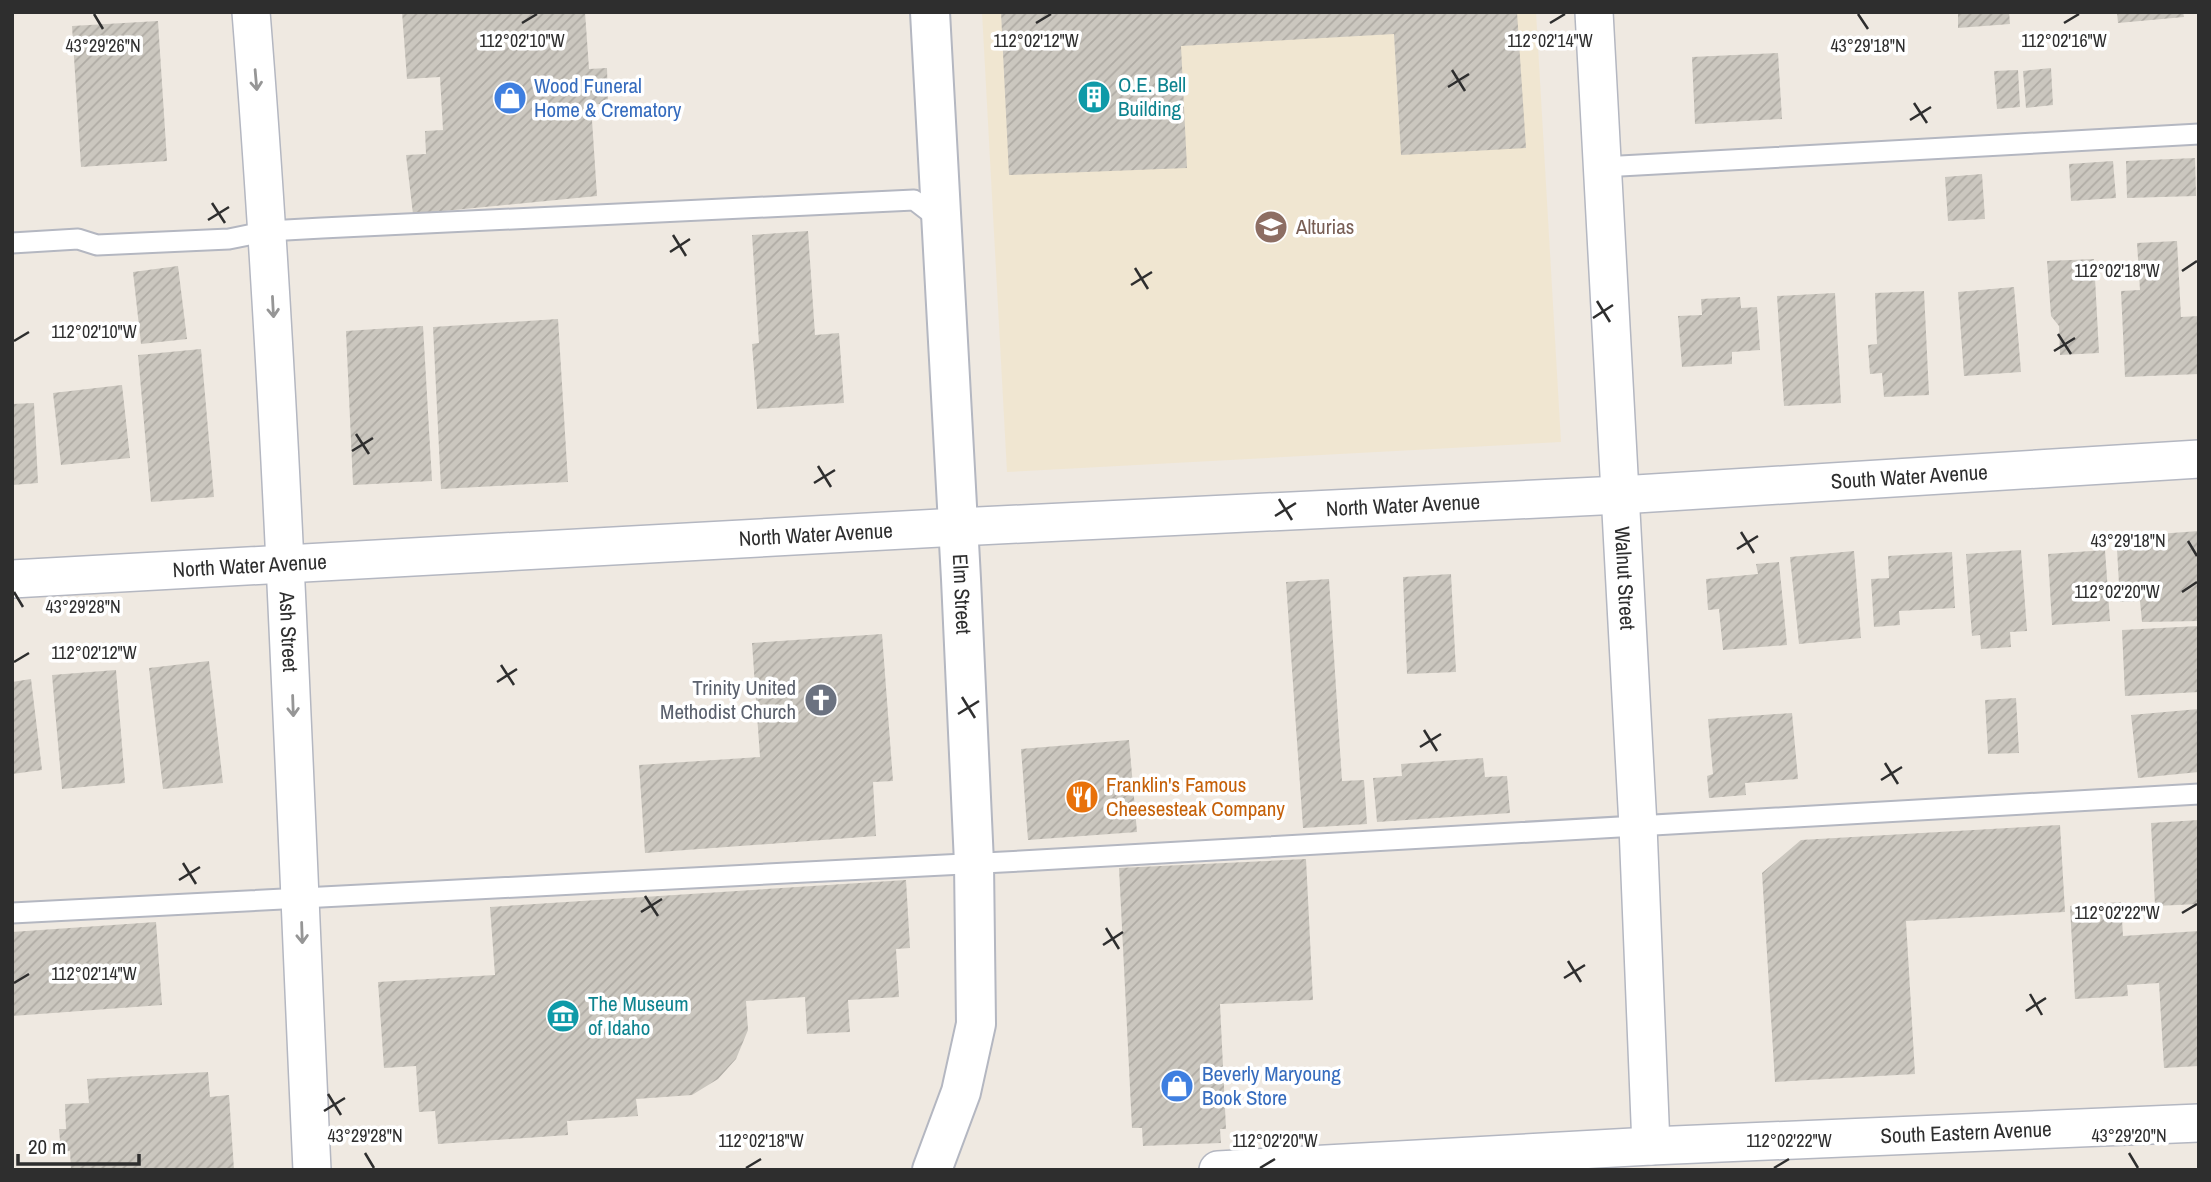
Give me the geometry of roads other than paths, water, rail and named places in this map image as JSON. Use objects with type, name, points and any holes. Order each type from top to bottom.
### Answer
[{"type":"street","name":"Ash Street","points":[[251,12],[268,232],[287,565],[312,1170]]},
{"type":"street","name":"Elm Street","points":[[930,12],[974,863],[976,1024],[961,1091],[932,1170]]},
{"type":"street","name":"Walnut Street","points":[[1594,12],[1638,827],[1651,1146]]},
{"type":"street","name":"South Water Avenue","points":[[1619,495],[2199,459]]},
{"type":"street","name":"North Water Avenue","points":[[12,579],[958,527],[1619,495]]},
{"type":"street","name":"South Eastern Avenue","points":[[1217,1170],[1651,1146],[2199,1123]]},
{"type":"lane","points":[[1602,167],[2199,134]]},
{"type":"lane","points":[[12,243],[78,239],[97,245],[229,239],[268,232],[914,200],[941,220]]},
{"type":"lane","points":[[12,913],[1638,827],[2199,794]]},
{"type":"place","name":"O.E. Bell Building","points":[[1094,97]]},
{"type":"place","name":"Wood Funeral Home & Crematory","points":[[510,98]]},
{"type":"place","name":"Alturias","points":[[1271,227]]},
{"type":"place","name":"Trinity United Methodist Church","points":[[821,700]]},
{"type":"place","name":"Franklin's Famous Cheesesteak Company","points":[[1082,797]]},
{"type":"place","name":"The Museum of Idaho","points":[[563,1016]]},
{"type":"place","name":"Beverly Maryoung Book Store","points":[[1177,1086]]}]
